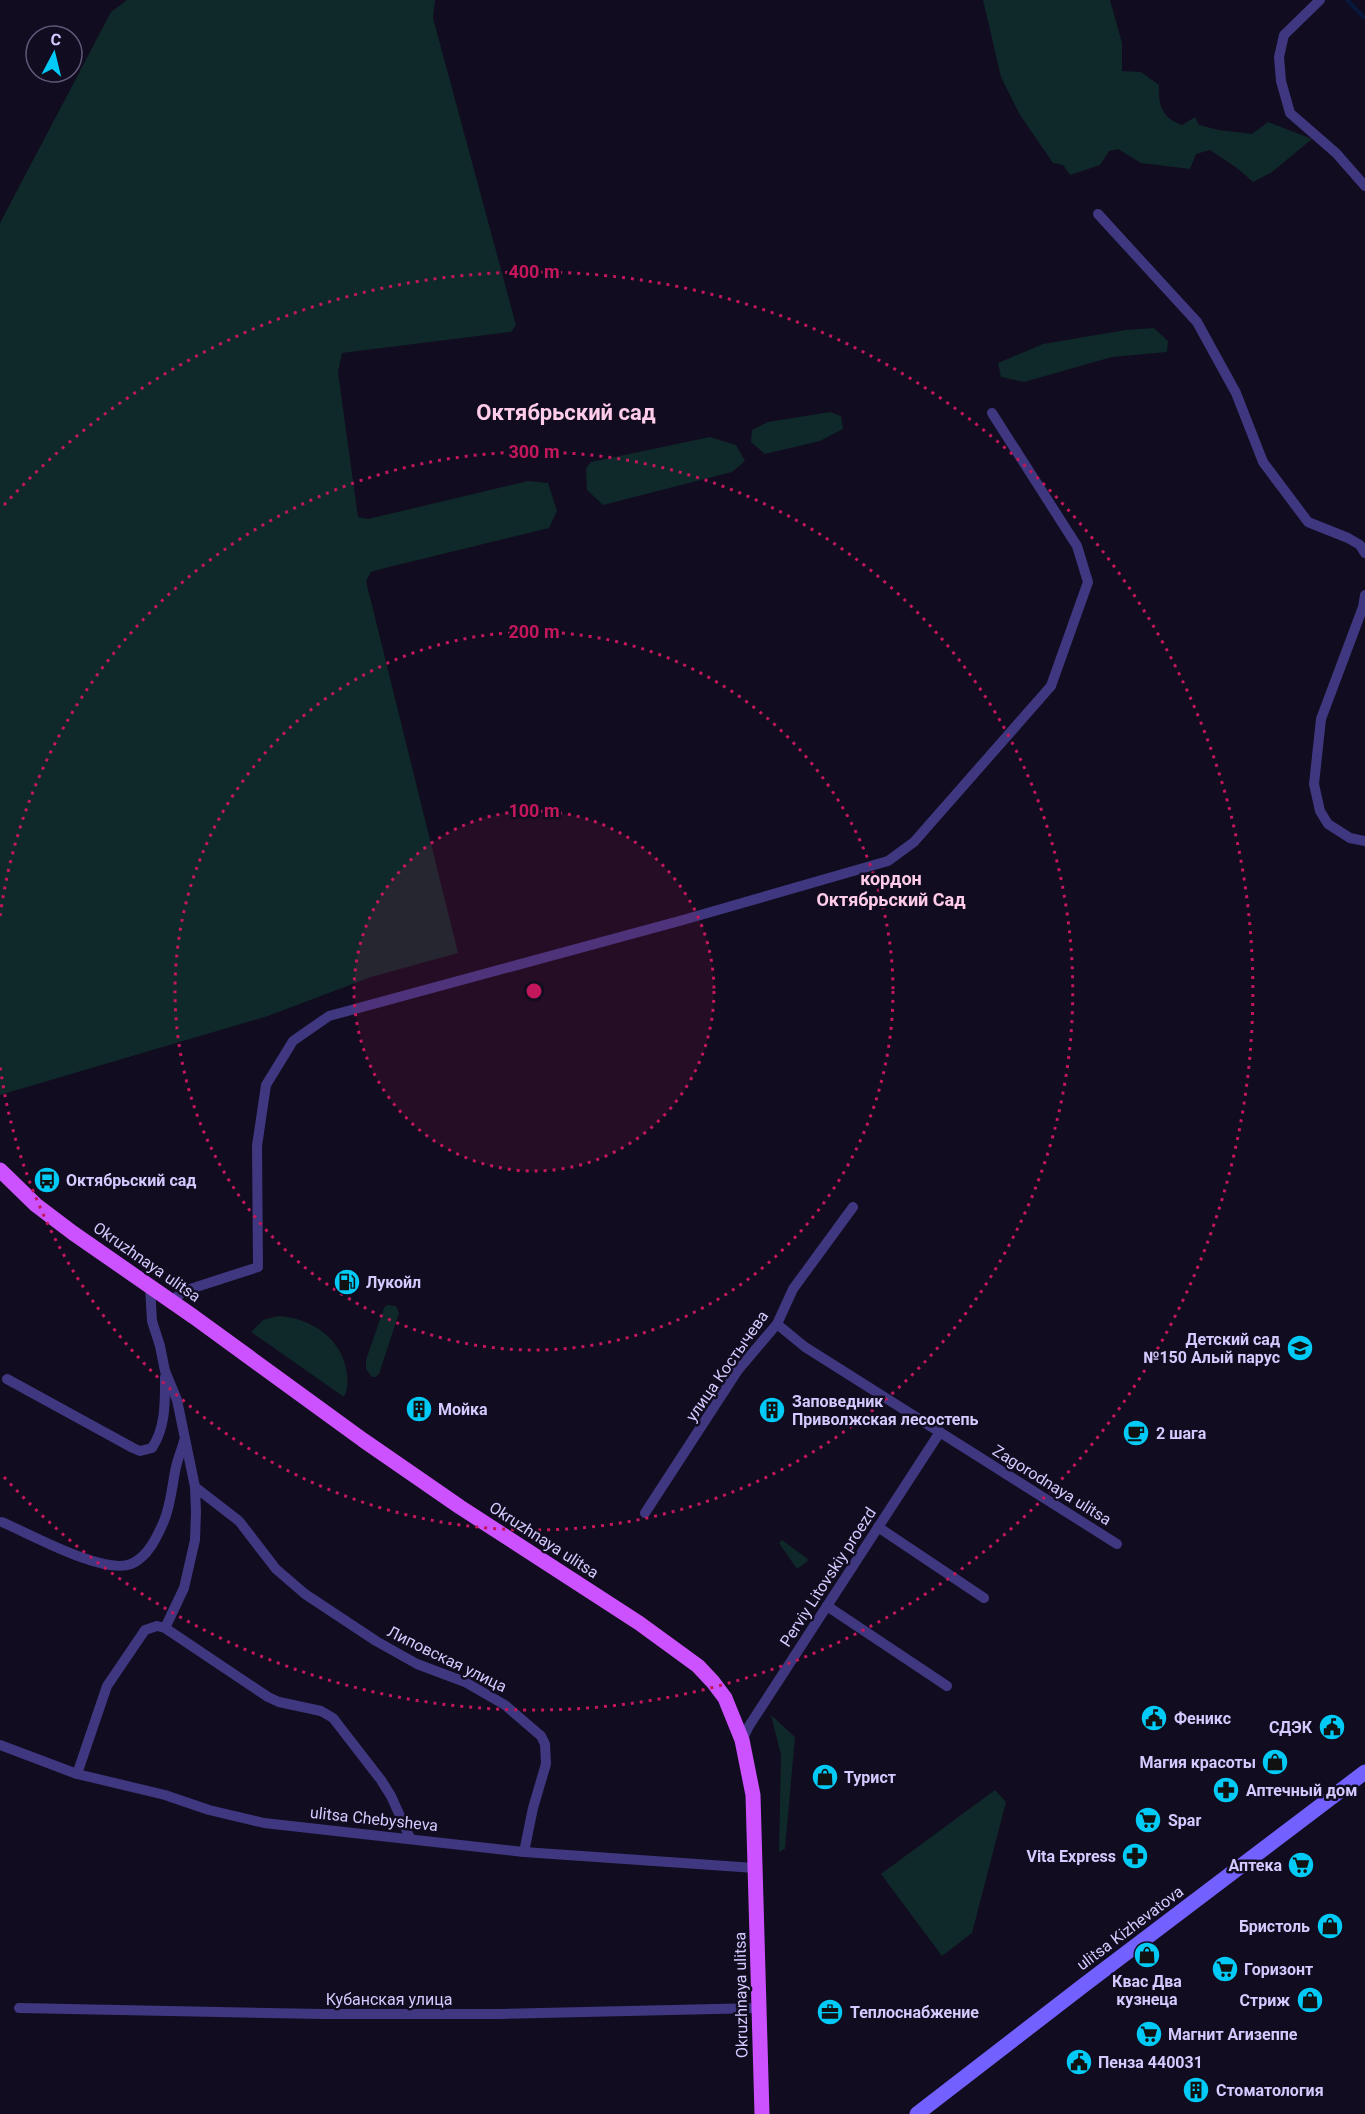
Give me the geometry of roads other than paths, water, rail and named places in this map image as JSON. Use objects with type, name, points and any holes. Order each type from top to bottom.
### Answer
[{"type":"main road","name":"Okruzhnaya ulitsa","points":[[0,1170],[36,1205],[372,1447],[639,1623],[698,1666],[725,1698],[742,1740],[753,1795],[762,2114]]},
{"type":"main road","name":"ulitsa Kizhevatova","points":[[917,2114],[1365,1772]]},
{"type":"street","points":[[1320,0],[1284,36],[1279,57],[1281,81],[1290,113],[1336,153],[1365,186]]},
{"type":"street","points":[[1098,214],[1197,322],[1236,393],[1263,462],[1308,522],[1348,538],[1360,545],[1365,553]]},
{"type":"street","points":[[170,1301],[187,1290],[258,1267],[257,1146],[266,1085],[293,1041],[329,1016],[684,920],[888,861],[915,842],[1052,686],[1088,582],[1077,546],[992,413]]},
{"type":"street","points":[[1365,596],[1363,607],[1321,719],[1314,784],[1320,811],[1328,824],[1350,838],[1365,841]]},
{"type":"street","name":"улица Костычева","points":[[645,1513],[738,1370],[777,1324],[793,1289],[853,1207]]},
{"type":"street","points":[[150,1287],[152,1322],[165,1371],[177,1400],[195,1487],[195,1540],[184,1588],[165,1628]]},
{"type":"street","name":"Zagorodnaya ulitsa","points":[[777,1324],[805,1347],[1117,1544]]},
{"type":"street","points":[[7,1379],[140,1451],[152,1448],[161,1429],[165,1404],[165,1371]]},
{"type":"street","name":"Perviy Litovskiy proezd","points":[[742,1740],[940,1432]]},
{"type":"street","points":[[2,1522],[94,1562],[120,1567],[132,1563],[144,1554],[156,1538],[165,1519],[176,1467],[185,1440]]},
{"type":"street","name":"Липовская улица","points":[[195,1487],[239,1521],[276,1569],[305,1594],[406,1658],[465,1682],[505,1705],[541,1736],[546,1744],[546,1764],[533,1808],[524,1852]]},
{"type":"street","points":[[878,1527],[984,1598]]},
{"type":"street","points":[[827,1606],[947,1686]]},
{"type":"street","points":[[77,1774],[107,1686],[145,1630],[150,1627],[165,1628],[268,1697],[279,1702],[321,1711],[333,1718],[381,1780],[410,1838]]},
{"type":"street","name":"ulitsa Chebysheva","points":[[0,1745],[77,1774],[165,1795],[209,1810],[264,1823],[524,1852],[755,1868]]},
{"type":"street","name":"Кубанская улица","points":[[19,2007],[322,2014],[501,2014],[759,2008]]},
{"type":"waterway","points":[[1347,0],[1365,18]]},
{"type":"place","name":"Октябрьский сад","points":[[47,1180]]},
{"type":"place","name":"Лукойл","points":[[347,1282]]},
{"type":"place","name":"Детский сад №150 Алый парус","points":[[1300,1348]]},
{"type":"place","name":"Мойка","points":[[419,1409]]},
{"type":"place","name":"Заповедник Приволжская лесостепь","points":[[772,1410]]},
{"type":"place","name":"2 шага","points":[[1136,1433]]},
{"type":"place","name":"Феникс","points":[[1154,1718]]},
{"type":"place","name":"СДЭК","points":[[1332,1727]]},
{"type":"place","name":"Магия красоты","points":[[1275,1762]]},
{"type":"place","name":"Турист","points":[[825,1777]]},
{"type":"place","name":"Аптечный дом","points":[[1226,1790]]},
{"type":"place","name":"Spar","points":[[1148,1820]]},
{"type":"place","name":"Vita Express","points":[[1135,1856]]},
{"type":"place","name":"Аптека","points":[[1301,1865]]},
{"type":"place","name":"Бристоль","points":[[1330,1926]]},
{"type":"place","name":"Квас Два кузнеца","points":[[1147,1955]]},
{"type":"place","name":"Горизонт","points":[[1225,1969]]},
{"type":"place","name":"Стриж","points":[[1310,2000]]},
{"type":"place","name":"Теплоснабжение","points":[[830,2012]]},
{"type":"place","name":"Магнит Агизеппе","points":[[1149,2034]]},
{"type":"place","name":"Пенза 440031","points":[[1079,2062]]},
{"type":"place","name":"Стоматология","points":[[1196,2090]]},
{"type":"district","name":"Октябрьский сад","points":[[566,412]]},
{"type":"district","name":"кордон Октябрьский Сад","points":[[891,888]]}]
